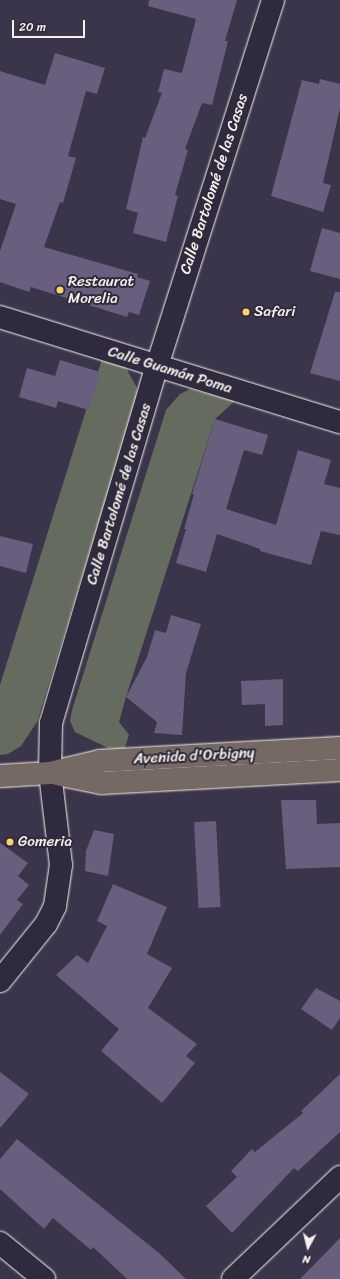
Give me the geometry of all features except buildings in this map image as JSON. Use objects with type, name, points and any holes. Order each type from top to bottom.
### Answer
[{"type":"main road","name":"Avenida d'Orbigny","points":[[0,776],[50,773],[100,761],[340,748]]},
{"type":"main road","name":"Avenida d'Orbigny","points":[[50,773],[101,783],[340,770]]},
{"type":"street","name":"Calle Bartolomé de las Casas","points":[[0,981],[46,924],[55,906],[60,887],[61,865],[50,773],[51,723],[157,366],[272,0]]},
{"type":"street","name":"Calle Guamán Poma","points":[[0,318],[340,422]]},
{"type":"street","points":[[233,1279],[340,1177]]},
{"type":"street","points":[[0,1243],[44,1279]]},
{"type":"green space","points":[[102,359],[125,366],[137,388],[136,402],[37,722],[21,746],[8,754],[0,755],[0,685]]},
{"type":"green space","points":[[190,389],[235,401],[215,419],[126,697],[119,722],[129,735],[124,750],[108,748],[75,732],[70,721],[72,710],[166,410],[180,394]]},
{"type":"place","name":"Restaurat Morelia","points":[[60,290]]},
{"type":"place","name":"Safari","points":[[246,312]]},
{"type":"place","name":"Gomeria","points":[[10,842]]}]
